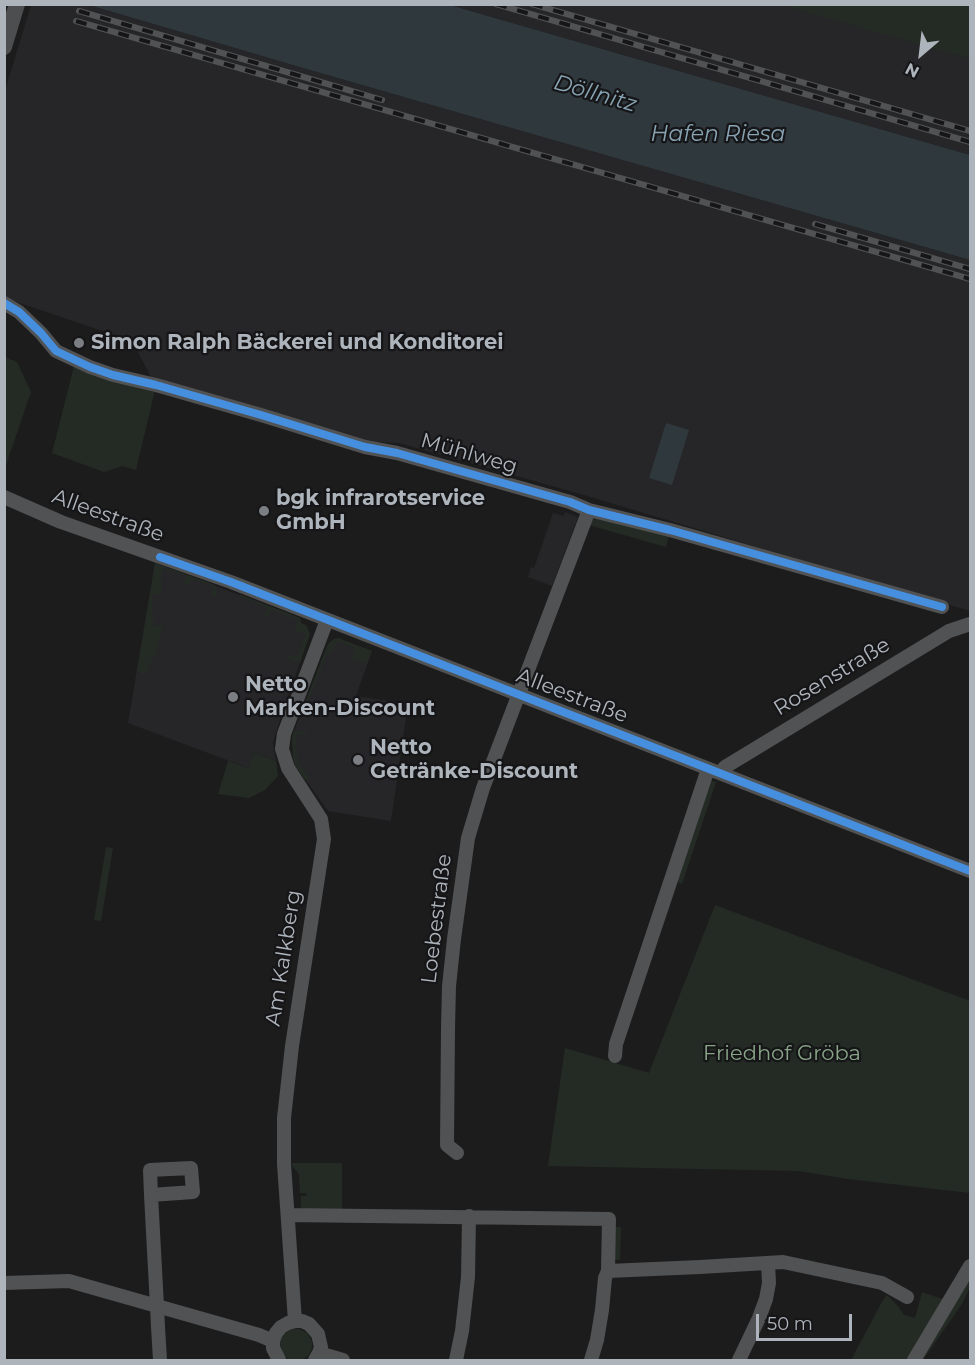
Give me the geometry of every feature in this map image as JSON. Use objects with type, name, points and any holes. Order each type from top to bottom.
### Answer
[{"type":"main road","points":[[4,47],[15,11]]},
{"type":"street","name":"Mühlweg","points":[[4,303],[19,312],[56,351],[113,375],[156,385],[365,447],[397,453],[570,502],[589,510],[670,530],[942,607]]},
{"type":"street","name":"Alleestraße","points":[[4,497],[61,522],[231,582],[970,871]]},
{"type":"street","points":[[518,695],[589,510]]},
{"type":"street","name":"Am Kalkberg","points":[[296,1321],[284,1164],[285,1105],[324,839],[321,819],[288,768],[282,749],[284,734],[327,620]]},
{"type":"street","name":"Rosenstraße","points":[[714,771],[725,767],[949,631],[970,624]]},
{"type":"street","name":"Loebestraße","points":[[457,1152],[447,1145],[449,986],[468,838],[483,788],[518,695]]},
{"type":"street","points":[[615,1056],[616,1044],[714,771]]},
{"type":"street","points":[[151,1195],[160,1360]]},
{"type":"street","points":[[288,1215],[609,1219],[608,1271],[605,1278],[599,1330],[591,1360]]},
{"type":"street","points":[[456,1360],[468,1277],[469,1216]]},
{"type":"street","points":[[608,1271],[783,1262],[882,1283],[907,1297]]},
{"type":"street","points":[[739,1360],[766,1299],[769,1283],[768,1263]]},
{"type":"street","points":[[914,1360],[970,1266]]},
{"type":"street","points":[[4,1283],[69,1281],[259,1335],[273,1341]]},
{"type":"street","points":[[279,1360],[275,1355],[273,1341],[276,1333],[281,1327],[296,1321],[302,1321],[314,1328],[320,1340],[317,1357],[344,1360]]},
{"type":"shaded area","name":"Hafen Riesa","points":[[31,5],[89,5],[970,260],[970,611],[584,495],[399,443],[368,442],[151,377],[132,341],[8,299],[5,296],[4,94]]},
{"type":"shaded area","name":"Hafen Riesa","points":[[450,5],[970,5],[970,155],[610,51]]},
{"type":"shaded area","points":[[565,512],[578,517],[552,586],[528,577],[531,567],[534,568],[553,513],[564,516]]},
{"type":"shaded area","points":[[155,563],[300,618],[301,623],[306,625],[310,634],[273,743],[276,761],[254,752],[248,768],[128,723]]},
{"type":"shaded area","points":[[338,638],[372,651],[356,696],[408,704],[391,821],[328,811],[295,765],[292,737],[294,731],[328,644]]},
{"type":"green space","points":[[782,5],[970,5],[970,59]]},
{"type":"green space","points":[[5,357],[17,362],[31,392],[5,468]]},
{"type":"green space","points":[[74,366],[155,390],[136,470],[122,466],[104,472],[52,453]]},
{"type":"green space","points":[[597,519],[669,535],[666,547],[589,525],[592,520]]},
{"type":"green space","points":[[155,563],[215,585],[217,591],[216,596],[212,596],[214,587],[192,579],[189,586],[184,584],[187,576],[164,568],[161,578],[162,594],[152,594],[153,625],[163,625],[155,658],[153,657],[146,675],[137,671]]},
{"type":"green space","points":[[239,596],[300,618],[301,623],[306,625],[310,634],[300,663],[287,658],[288,654],[297,657],[306,635],[294,630],[298,620],[271,609],[268,616],[264,615],[267,608]]},
{"type":"green space","points":[[338,638],[372,651],[367,664],[351,658],[355,648],[337,641],[334,650],[327,654],[306,707],[313,710],[309,714],[302,710],[328,644]]},
{"type":"green space","points":[[294,731],[306,731],[306,734],[296,735],[299,764],[309,778],[305,780],[295,765],[293,757]]},
{"type":"green space","points":[[254,752],[276,761],[278,776],[265,790],[249,798],[218,794],[228,761],[248,768]]},
{"type":"green space","points":[[712,781],[716,782],[682,884],[675,881],[707,784]]},
{"type":"green space","points":[[106,847],[113,848],[101,921],[94,920]]},
{"type":"green space","name":"Friedhof Gröba","points":[[715,905],[970,1001],[970,1193],[799,1171],[548,1166],[565,1048],[649,1073]]},
{"type":"green space","points":[[292,1163],[342,1163],[342,1211],[301,1209],[301,1196],[307,1196],[306,1193],[300,1193],[299,1174]]},
{"type":"green space","points":[[615,1227],[621,1227],[620,1260],[615,1260]]},
{"type":"green space","points":[[970,1276],[970,1287],[962,1304],[923,1360],[919,1360]]},
{"type":"green space","points":[[922,1292],[945,1300],[908,1360],[851,1360],[887,1295],[904,1315],[915,1318]]},
{"type":"green space","points":[[296,1329],[307,1334],[312,1345],[307,1356],[296,1361],[285,1356],[280,1345],[285,1334]]},
{"type":"water","name":"Hafen Riesa","points":[[89,5],[450,5],[970,155],[970,260],[303,68]]},
{"type":"water","points":[[666,423],[689,430],[672,485],[649,478]]},
{"type":"railway","points":[[496,4],[970,142]]},
{"type":"railway","points":[[532,4],[970,131]]},
{"type":"railway","points":[[79,11],[382,100]]},
{"type":"railway","points":[[76,21],[970,279]]},
{"type":"railway","points":[[815,224],[970,269]]},
{"type":"cycle path","points":[[4,303],[19,312],[56,351],[113,375],[156,385],[365,447],[397,453],[570,502],[589,510],[670,530],[942,607]]},
{"type":"cycle path","points":[[160,557],[231,582],[970,871]]},
{"type":"place","name":"Simon Ralph Bäckerei und Konditorei","points":[[79,343]]},
{"type":"place","name":"bgk infrarotservice GmbH","points":[[264,511]]},
{"type":"place","name":"Netto Marken-Discount","points":[[233,697]]},
{"type":"place","name":"Netto Getränke-Discount","points":[[358,760]]},
{"type":"water label","name":"Döllnitz","points":[[595,94]]}]
